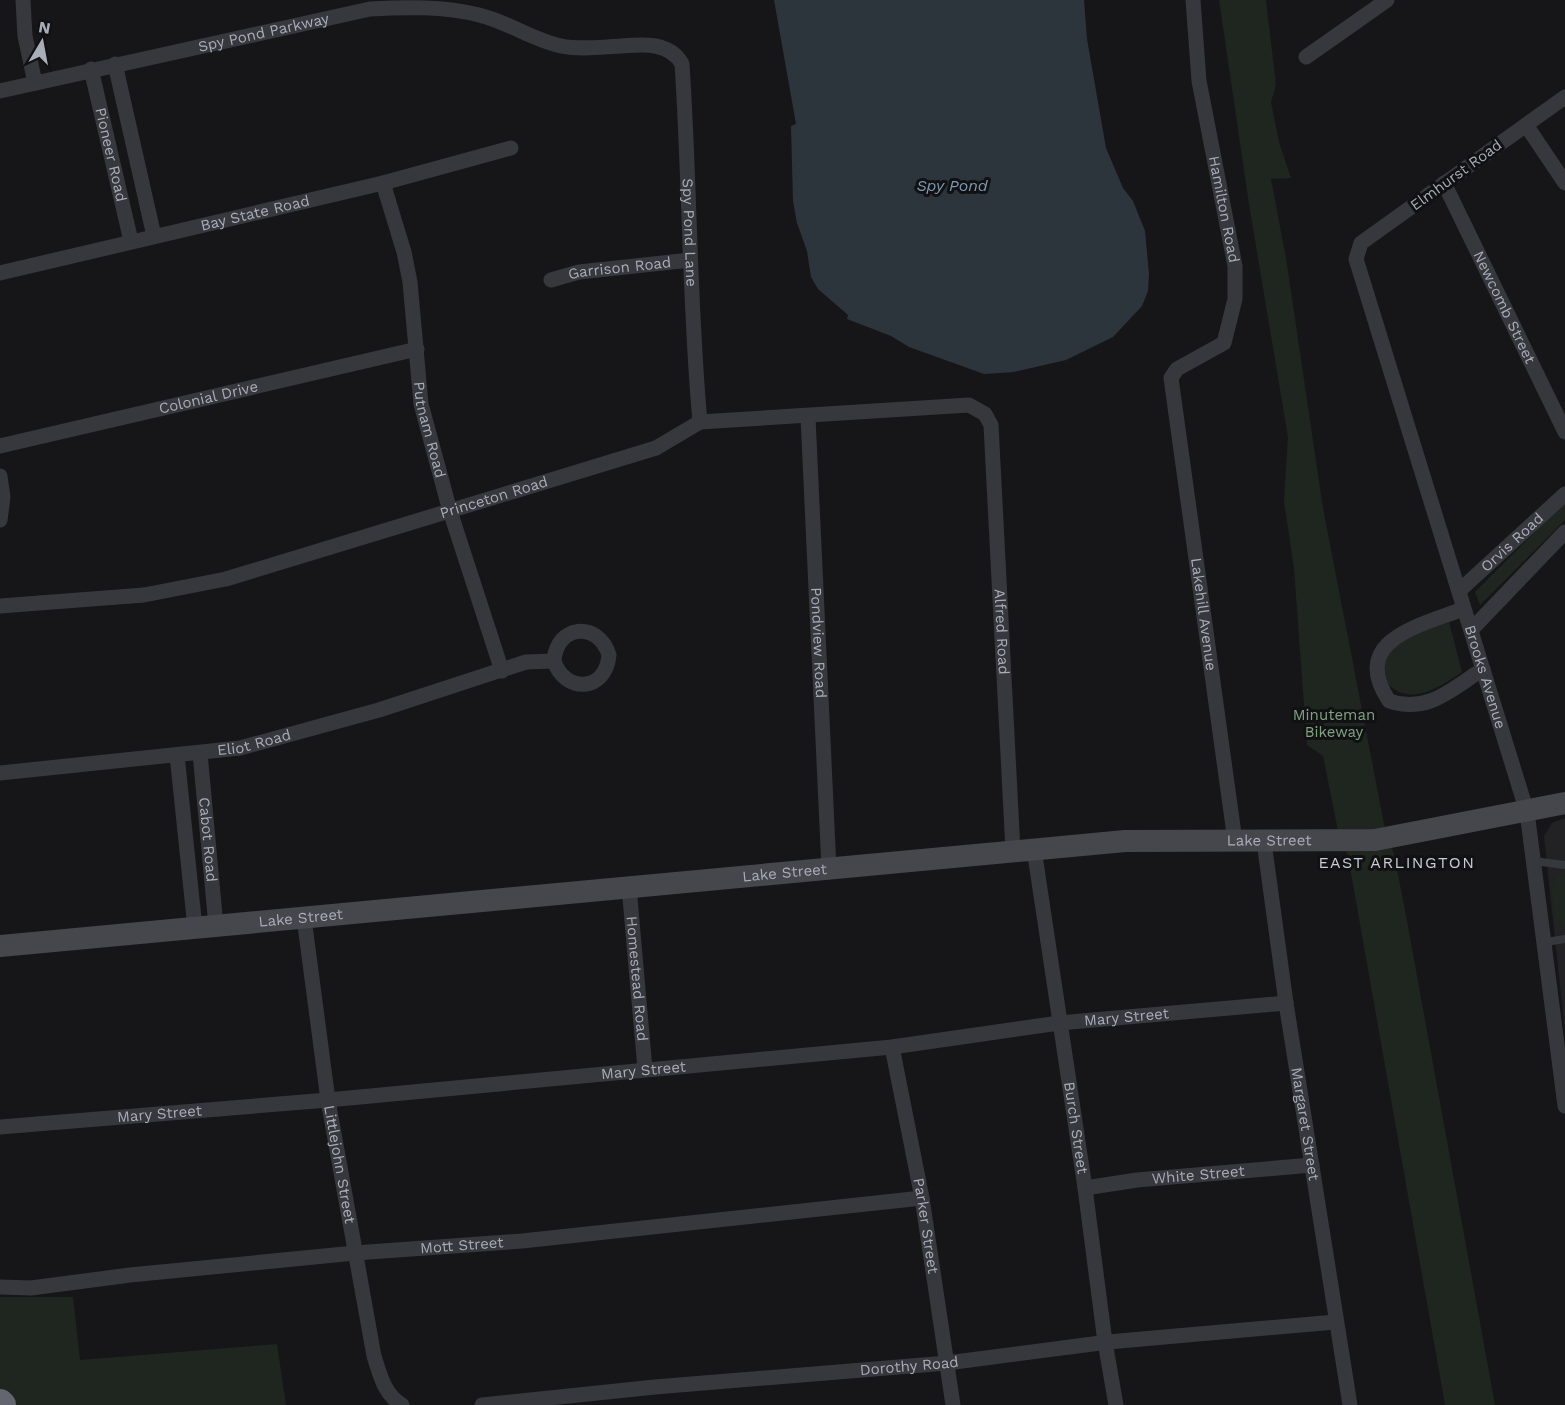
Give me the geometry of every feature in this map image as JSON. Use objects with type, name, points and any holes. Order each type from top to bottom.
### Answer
[{"type":"main road","name":"Lake Street","points":[[0,946],[1125,841],[1264,842],[1392,839],[1565,803]]},
{"type":"street","points":[[23,0],[25,36],[35,83]]},
{"type":"street","name":"Hamilton Road","points":[[1171,388],[1173,373],[1224,343],[1235,299],[1235,266],[1199,81],[1193,0]]},
{"type":"street","points":[[1306,57],[1379,2]]},
{"type":"street","name":"Spy Pond Parkway","points":[[0,91],[340,14],[417,6],[479,14],[560,46],[590,48],[654,45],[669,50]]},
{"type":"street","name":"Spy Pond Lane","points":[[669,50],[678,56],[682,64],[690,185],[690,260],[700,422]]},
{"type":"street","name":"Pioneer Road","points":[[115,64],[154,236]]},
{"type":"street","name":"Pioneer Road","points":[[91,69],[131,241]]},
{"type":"street","name":"Elmhurst Road","points":[[1356,259],[1361,243],[1565,97]]},
{"type":"street","points":[[1526,125],[1565,183]]},
{"type":"street","name":"Bay State Road","points":[[0,273],[383,183],[511,148]]},
{"type":"street","name":"Putnam Road","points":[[383,183],[404,252],[415,314],[421,404],[450,511],[502,671]]},
{"type":"street","name":"Newcomb Street","points":[[1444,183],[1565,432]]},
{"type":"street","name":"Brooks Avenue","points":[[1356,259],[1527,812],[1564,1079],[1565,1106]]},
{"type":"street","name":"Garrison Road","points":[[551,280],[579,272],[690,260]]},
{"type":"street","name":"Colonial Drive","points":[[0,446],[417,349]]},
{"type":"street","name":"Lakehill Avenue","points":[[1171,388],[1234,841]]},
{"type":"street","name":"Princeton Road","points":[[0,606],[133,596],[184,589],[303,557],[656,448],[700,422],[808,417],[955,404],[969,405],[985,414]]},
{"type":"street","name":"Alfred Road","points":[[985,414],[991,425],[995,466],[1024,850]]},
{"type":"street","name":"Pondview Road","points":[[808,417],[829,869]]},
{"type":"street","points":[[0,476],[3,496],[0,520]]},
{"type":"street","name":"Orvis Road","points":[[1459,591],[1565,494]]},
{"type":"street","name":"Orvis Road","points":[[1472,629],[1565,532]]},
{"type":"street","points":[[1463,609],[1388,641],[1379,655],[1376,672],[1389,700],[1410,706],[1441,697],[1483,669]]},
{"type":"street","name":"Eliot Road","points":[[0,773],[200,753],[279,738],[526,662],[554,661]]},
{"type":"street","name":"Cabot Road","points":[[200,753],[206,927]]},
{"type":"street","name":"Cabot Road","points":[[177,755],[206,927]]},
{"type":"street","name":"Margaret Street","points":[[1264,842],[1286,1003],[1350,1405]]},
{"type":"street","name":"Burch Street","points":[[1024,850],[1059,1023],[1116,1405]]},
{"type":"street","name":"Homestead Road","points":[[629,887],[645,1069]]},
{"type":"street","name":"Littlejohn Street","points":[[304,918],[328,1100],[355,1253],[382,1381],[401,1405]]},
{"type":"street","name":"Mary Street","points":[[0,1127],[328,1100],[892,1047],[1059,1023],[1286,1003]]},
{"type":"street","name":"Parker Street","points":[[892,1047],[922,1198],[953,1405]]},
{"type":"street","name":"White Street","points":[[1085,1188],[1137,1180],[1312,1166]]},
{"type":"street","name":"Mott Street","points":[[0,1287],[31,1288],[130,1275],[355,1253],[522,1241],[922,1198]]},
{"type":"street","name":"Dorothy Road","points":[[482,1405],[655,1387],[947,1363],[1105,1342],[1335,1322]]},
{"type":"lane","points":[[1533,861],[1565,865]]},
{"type":"lane","points":[[1545,942],[1565,939]]},
{"type":"shaded area","points":[[1565,818],[1565,1032],[1544,836],[1552,823]]},
{"type":"green space","name":"Minuteman Bikeway","points":[[1219,0],[1266,0],[1276,85],[1271,102],[1279,142],[1291,178],[1271,179],[1286,258],[1323,508],[1385,829],[1394,854],[1407,921],[1495,1405],[1445,1405],[1348,856],[1338,831],[1323,756],[1307,745],[1294,569],[1284,501],[1288,437],[1249,204]]},
{"type":"green space","points":[[1565,502],[1565,520],[1480,605],[1475,592]]},
{"type":"green space","points":[[1448,618],[1462,672],[1436,688],[1422,693],[1407,694],[1391,687],[1386,681],[1383,666],[1393,645],[1411,634]]},
{"type":"green space","points":[[1558,873],[1565,875],[1565,928],[1555,917],[1551,888]]},
{"type":"green space","points":[[0,1297],[73,1297],[80,1360],[277,1344],[286,1405],[15,1405],[0,1389]]},
{"type":"water","name":"Spy Pond","points":[[774,0],[1084,0],[1087,39],[1106,148],[1123,188],[1133,201],[1145,231],[1149,274],[1148,291],[1142,306],[1113,337],[1066,360],[1014,372],[984,374],[909,347],[891,336],[847,319],[848,315],[818,289],[811,277],[807,251],[797,223],[793,201],[791,126],[796,124]]},
{"type":"district","name":"EAST ARLINGTON","points":[[1397,862]]}]
